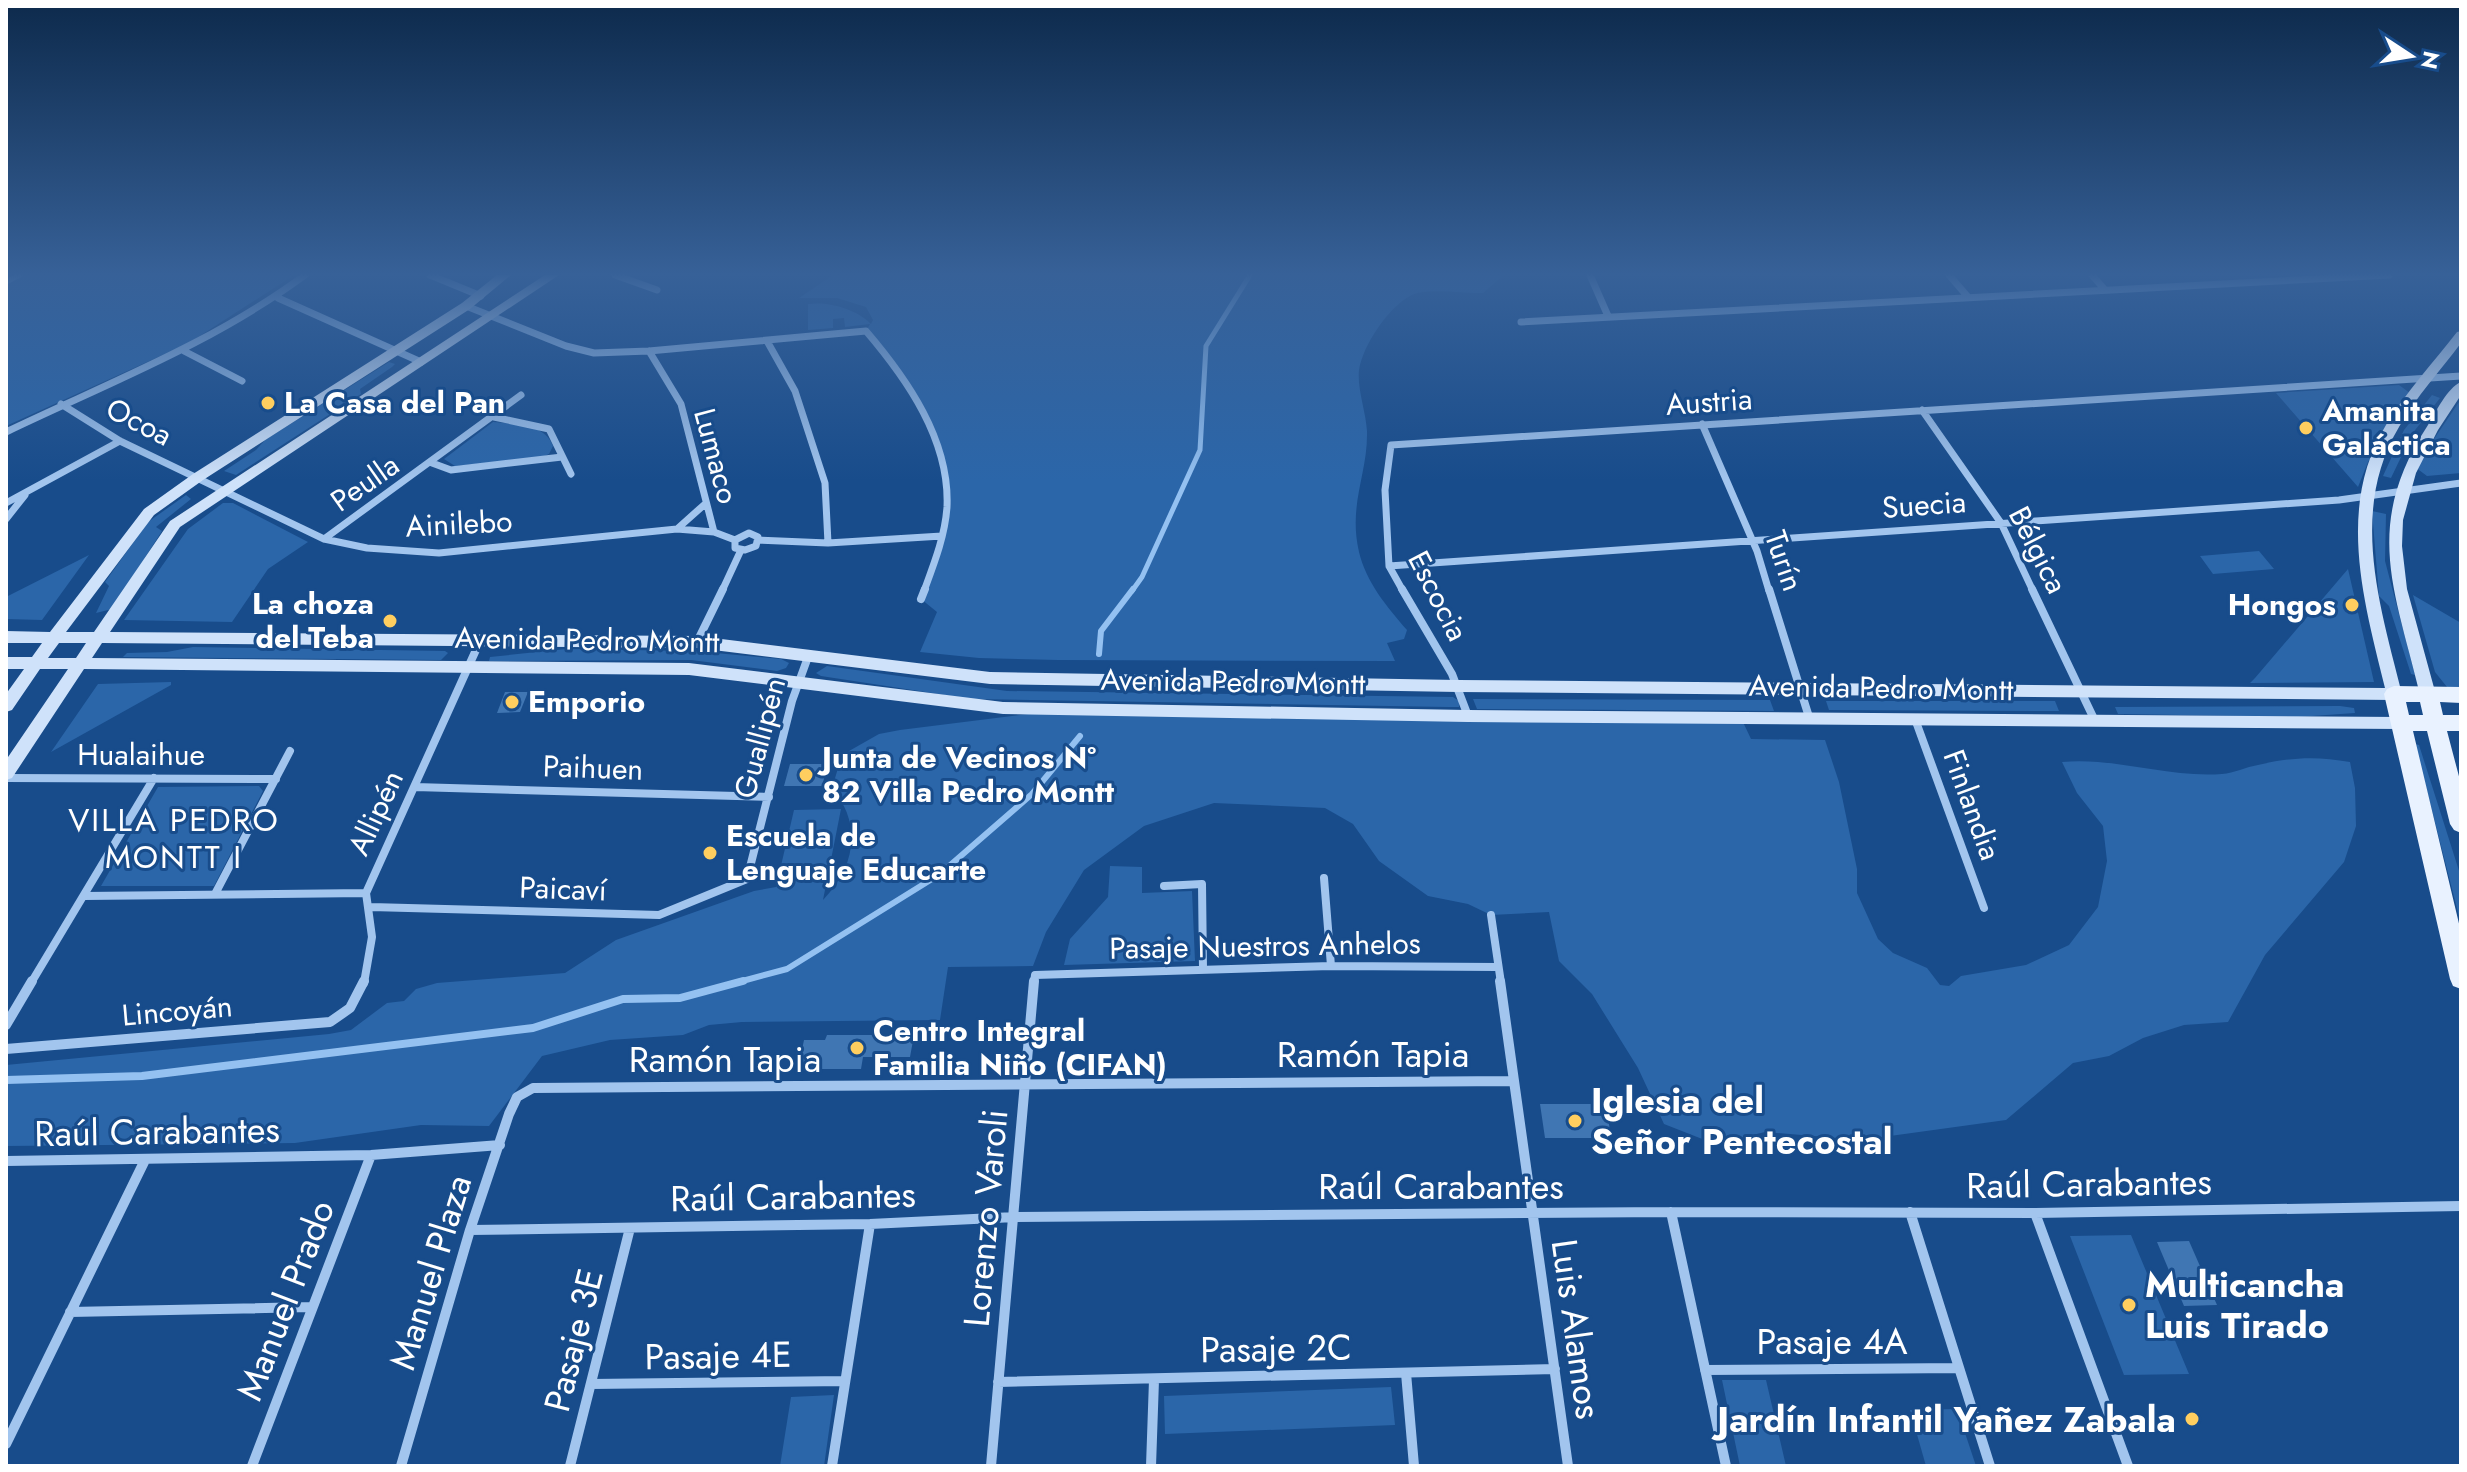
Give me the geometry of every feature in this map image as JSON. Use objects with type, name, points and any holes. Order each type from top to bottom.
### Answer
[{"type":"main road","points":[[6,706],[149,512],[198,477],[407,344]]},
{"type":"main road","points":[[6,776],[175,524],[449,344]]},
{"type":"main road","points":[[2455,344],[2387,436],[2372,469],[2363,516],[2364,564],[2460,967]]},
{"type":"main road","points":[[2461,386],[2424,438],[2403,489],[2397,530],[2397,575],[2461,824]]},
{"type":"main road","name":"Avenida Pedro Montt","points":[[6,637],[697,642],[990,678],[1800,690],[2461,695]]},
{"type":"main road","name":"Avenida Pedro Montt","points":[[6,663],[689,669],[1003,708],[1468,716],[2461,723]]},
{"type":"street","points":[[6,432],[197,344]]},
{"type":"street","points":[[379,344],[421,362]]},
{"type":"street","points":[[560,344],[594,353],[735,344]]},
{"type":"street","points":[[769,344],[795,391],[825,483],[828,543]]},
{"type":"street","points":[[876,344],[904,378],[936,446],[947,496],[942,536],[921,599]]},
{"type":"street","points":[[184,351],[242,381]]},
{"type":"street","name":"Lumaco","points":[[649,351],[681,404],[714,532]]},
{"type":"street","name":"Austria","points":[[1391,445],[2461,376]]},
{"type":"street","name":"Peulla","points":[[324,539],[521,395]]},
{"type":"street","name":"Ocoa","points":[[61,404],[120,441],[198,477]]},
{"type":"street","name":"Bélgica","points":[[1922,410],[2001,523],[2095,721]]},
{"type":"street","points":[[493,417],[549,429],[560,445],[571,474]]},
{"type":"street","name":"Turín","points":[[1702,424],[1753,541],[1809,717]]},
{"type":"street","points":[[6,503],[120,441]]},
{"type":"street","name":"Escocia","points":[[1391,445],[1385,490],[1389,566],[1458,686],[1468,716]]},
{"type":"street","name":"Peulla","points":[[432,463],[451,470],[562,457]]},
{"type":"street","name":"Ainilebo","points":[[198,477],[324,539],[389,551],[439,553],[677,529],[714,532],[735,540]]},
{"type":"street","name":"Suecia","points":[[1389,566],[2339,500],[2461,483]]},
{"type":"street","points":[[6,519],[28,491]]},
{"type":"street","points":[[677,529],[705,504]]},
{"type":"street","points":[[749,533],[759,540],[753,548],[741,550],[734,546],[735,540],[749,533]]},
{"type":"street","points":[[759,540],[828,543],[942,536]]},
{"type":"street","points":[[697,642],[741,550]]},
{"type":"street","name":"Allipén","points":[[349,1011],[365,983],[371,946],[371,907],[366,893],[480,641]]},
{"type":"street","name":"Guallipén","points":[[747,879],[808,657]]},
{"type":"street","name":"Finlandia","points":[[1915,719],[1984,908]]},
{"type":"street","points":[[215,894],[290,751]]},
{"type":"street","name":"Hualaihue","points":[[6,776],[276,779]]},
{"type":"street","points":[[6,1025],[154,778]]},
{"type":"street","name":"Paihuen","points":[[415,787],[769,797]]},
{"type":"street","points":[[1324,878],[1331,966]]},
{"type":"street","name":"Paicaví","points":[[371,907],[659,915],[747,879]]},
{"type":"street","points":[[1164,886],[1202,884],[1203,969]]},
{"type":"street","points":[[84,896],[366,893]]},
{"type":"street","name":"Luis Alamos","points":[[1491,915],[1568,1466]]},
{"type":"street","name":"Pasaje Nuestros Anhelos","points":[[1035,975],[1331,966],[1497,967]]},
{"type":"street","name":"Lorenzo Varoli","points":[[991,1466],[1035,975]]},
{"type":"street","name":"Lincoyán","points":[[6,1049],[330,1022],[349,1011]]},
{"type":"street","name":"Ramón Tapia","points":[[517,1097],[533,1088],[1512,1081]]},
{"type":"street","name":"Manuel Plaza","points":[[401,1466],[470,1230],[517,1097]]},
{"type":"street","name":"Raúl Carabantes","points":[[6,1161],[371,1155],[500,1145]]},
{"type":"street","name":"Manuel Prado","points":[[252,1466],[371,1155]]},
{"type":"street","points":[[6,1444],[145,1160]]},
{"type":"street","name":"Raúl Carabantes","points":[[470,1230],[870,1224],[1015,1217],[1671,1212],[2035,1213],[2461,1206]]},
{"type":"street","points":[[1671,1212],[1726,1466]]},
{"type":"street","points":[[1910,1212],[1990,1466]]},
{"type":"street","points":[[2035,1213],[2128,1466]]},
{"type":"street","points":[[832,1466],[870,1224]]},
{"type":"street","name":"Pasaje 3E","points":[[570,1466],[630,1228]]},
{"type":"street","points":[[70,1312],[311,1307]]},
{"type":"street","name":"Pasaje 4A","points":[[1705,1370],[1959,1368]]},
{"type":"street","name":"Pasaje 2C","points":[[998,1382],[1555,1369]]},
{"type":"street","points":[[1406,1373],[1414,1466]]},
{"type":"street","points":[[1151,1466],[1154,1380]]},
{"type":"street","name":"Pasaje 4E","points":[[591,1384],[845,1381]]},
{"type":"shaded area","points":[[6,344],[187,344],[6,426]]},
{"type":"shaded area","points":[[875,344],[1369,344],[1359,370],[1367,431],[1356,535],[1362,563],[1372,584],[1407,630],[1404,639],[1387,643],[1395,661],[1058,660],[979,658],[920,652],[937,612],[921,599],[936,558],[947,496],[936,446],[914,398]]},
{"type":"shaded area","points":[[389,362],[395,364],[360,389],[361,394],[236,475],[224,471],[256,450],[265,440]]},
{"type":"shaded area","points":[[2399,385],[2410,393],[2368,462],[2358,487],[2276,393]]},
{"type":"shaded area","points":[[2432,395],[2440,398],[2412,434],[2391,478],[2383,476],[2404,430]]},
{"type":"shaded area","points":[[2461,399],[2461,473],[2427,476],[2415,467]]},
{"type":"shaded area","points":[[493,422],[536,429],[549,438],[553,446],[549,454],[540,458],[455,466],[444,459]]},
{"type":"shaded area","points":[[186,495],[191,499],[156,527],[162,531],[112,609],[96,613],[109,586],[105,582],[148,522]]},
{"type":"shaded area","points":[[223,503],[233,503],[308,542],[268,569],[232,622],[124,620],[188,529]]},
{"type":"shaded area","points":[[2372,511],[2386,514],[2385,561],[2415,675],[2411,674],[2389,606],[2379,596]]},
{"type":"shaded area","points":[[2259,551],[2274,569],[2213,574],[2200,556]]},
{"type":"shaded area","points":[[89,555],[42,620],[6,619],[6,597]]},
{"type":"shaded area","points":[[2348,569],[2374,682],[2250,683],[2255,678]]},
{"type":"shaded area","points":[[2413,595],[2461,623],[2461,688],[2447,687],[2435,672]]},
{"type":"shaded area","points":[[193,647],[448,653],[441,660],[123,657],[127,653],[167,652]]},
{"type":"shaded area","points":[[566,649],[694,651],[781,659],[789,663],[786,668],[777,671],[691,660],[489,661],[490,657]]},
{"type":"shaded area","points":[[827,666],[1007,691],[1453,697],[1459,701],[1459,707],[971,699],[816,673]]},
{"type":"shaded area","points":[[171,682],[171,685],[51,752],[98,684]]},
{"type":"shaded area","points":[[1473,699],[1770,700],[1774,711],[1477,709]]},
{"type":"shaded area","points":[[1826,701],[2055,701],[2059,711],[1829,710]]},
{"type":"shaded area","points":[[2115,707],[2354,708],[2355,713],[2298,717],[2118,714]]},
{"type":"shaded area","points":[[1044,712],[1742,720],[1751,739],[1825,740],[1839,782],[1857,869],[1857,893],[1878,939],[1893,953],[1927,968],[1940,985],[1949,986],[1961,976],[2026,965],[2069,945],[2098,907],[2107,861],[2103,826],[2077,793],[2062,762],[2102,762],[2202,774],[2226,773],[2293,759],[2350,762],[2355,788],[2356,826],[2344,862],[2265,955],[2228,1022],[2184,1025],[2143,1038],[2109,1056],[2073,1063],[2006,1120],[1861,1140],[1765,1132],[1715,1144],[1664,1124],[1638,1068],[1592,994],[1559,961],[1549,912],[1491,915],[1468,904],[1428,896],[1379,861],[1353,824],[1325,808],[1214,803],[1144,826],[1084,870],[1046,932],[1033,966],[948,967],[940,1020],[742,1022],[709,1025],[683,1035],[610,1040],[542,1056],[489,1126],[421,1125],[295,1143],[6,1146],[6,1065],[329,1034],[351,1030],[387,1003],[404,1001],[416,989],[437,983],[565,973],[616,940],[754,891],[776,887],[794,810],[841,809],[823,900],[842,874],[851,846],[848,816],[832,788],[842,755],[879,734]]},
{"type":"shaded area","points":[[2415,744],[2419,745],[2461,877],[2461,924]]},
{"type":"shaded area","points":[[259,786],[263,791],[214,886],[101,886],[158,787]]},
{"type":"shaded area","points":[[1110,866],[1142,867],[1142,893],[1192,891],[1195,961],[1064,965],[1070,939],[1108,897]]},
{"type":"shaded area","name":"Multicancha Luis Tirado","points":[[2131,1235],[2189,1374],[2124,1375],[2070,1236]]},
{"type":"shaded area","points":[[1722,1380],[1766,1380],[1786,1466],[1740,1466]]},
{"type":"shaded area","points":[[1391,1387],[1395,1425],[1165,1434],[1164,1396]]},
{"type":"shaded area","points":[[834,1395],[824,1466],[780,1466],[791,1397]]},
{"type":"shaded area","points":[[1957,1409],[1976,1466],[1926,1466],[1910,1410]]},
{"type":"building","name":"Emporio","points":[[505,692],[528,692],[520,712],[497,713]]},
{"type":"building","name":"Junta de Vecinos Nº 82 Villa Pedro Montt","points":[[790,764],[828,764],[822,786],[784,786]]},
{"type":"building","name":"Centro Integral Familia Niño (CIFAN)","points":[[827,1035],[914,1035],[910,1057],[863,1057],[861,1069],[798,1069],[804,1040],[825,1040]]},
{"type":"building","name":"Iglesia del Señor Pentecostal","points":[[1540,1104],[1606,1104],[1611,1138],[1545,1138]]},
{"type":"building","points":[[2189,1241],[2217,1305],[2184,1306],[2157,1242]]},
{"type":"waterway","points":[[1132,591],[1142,577],[1200,450],[1207,344]]},
{"type":"waterway","points":[[1099,654],[1101,631],[1133,589]]},
{"type":"waterway","points":[[735,983],[787,969],[940,874],[1032,794],[1080,736]]},
{"type":"waterway","points":[[6,1080],[142,1076],[533,1028],[623,999],[680,998],[743,981]]},
{"type":"place","name":"La Casa del Pan","points":[[268,403]]},
{"type":"place","name":"Amanita Galáctica","points":[[2306,428]]},
{"type":"place","name":"Hongos","points":[[2352,605]]},
{"type":"place","name":"La choza del Teba","points":[[390,621]]},
{"type":"place","name":"Emporio","points":[[512,702]]},
{"type":"place","name":"Junta de Vecinos Nº 82 Villa Pedro Montt","points":[[806,775]]},
{"type":"place","name":"Escuela de Lenguaje Educarte","points":[[710,853]]},
{"type":"place","name":"Centro Integral Familia Niño (CIFAN)","points":[[857,1048]]},
{"type":"place","name":"Iglesia del Señor Pentecostal","points":[[1575,1121]]},
{"type":"place","name":"Multicancha Luis Tirado","points":[[2129,1305]]},
{"type":"place","name":"Jardín Infantil Yañez Zabala","points":[[2192,1419]]},
{"type":"district","name":"VILLA PEDRO MONTT I","points":[[174,838]]}]
